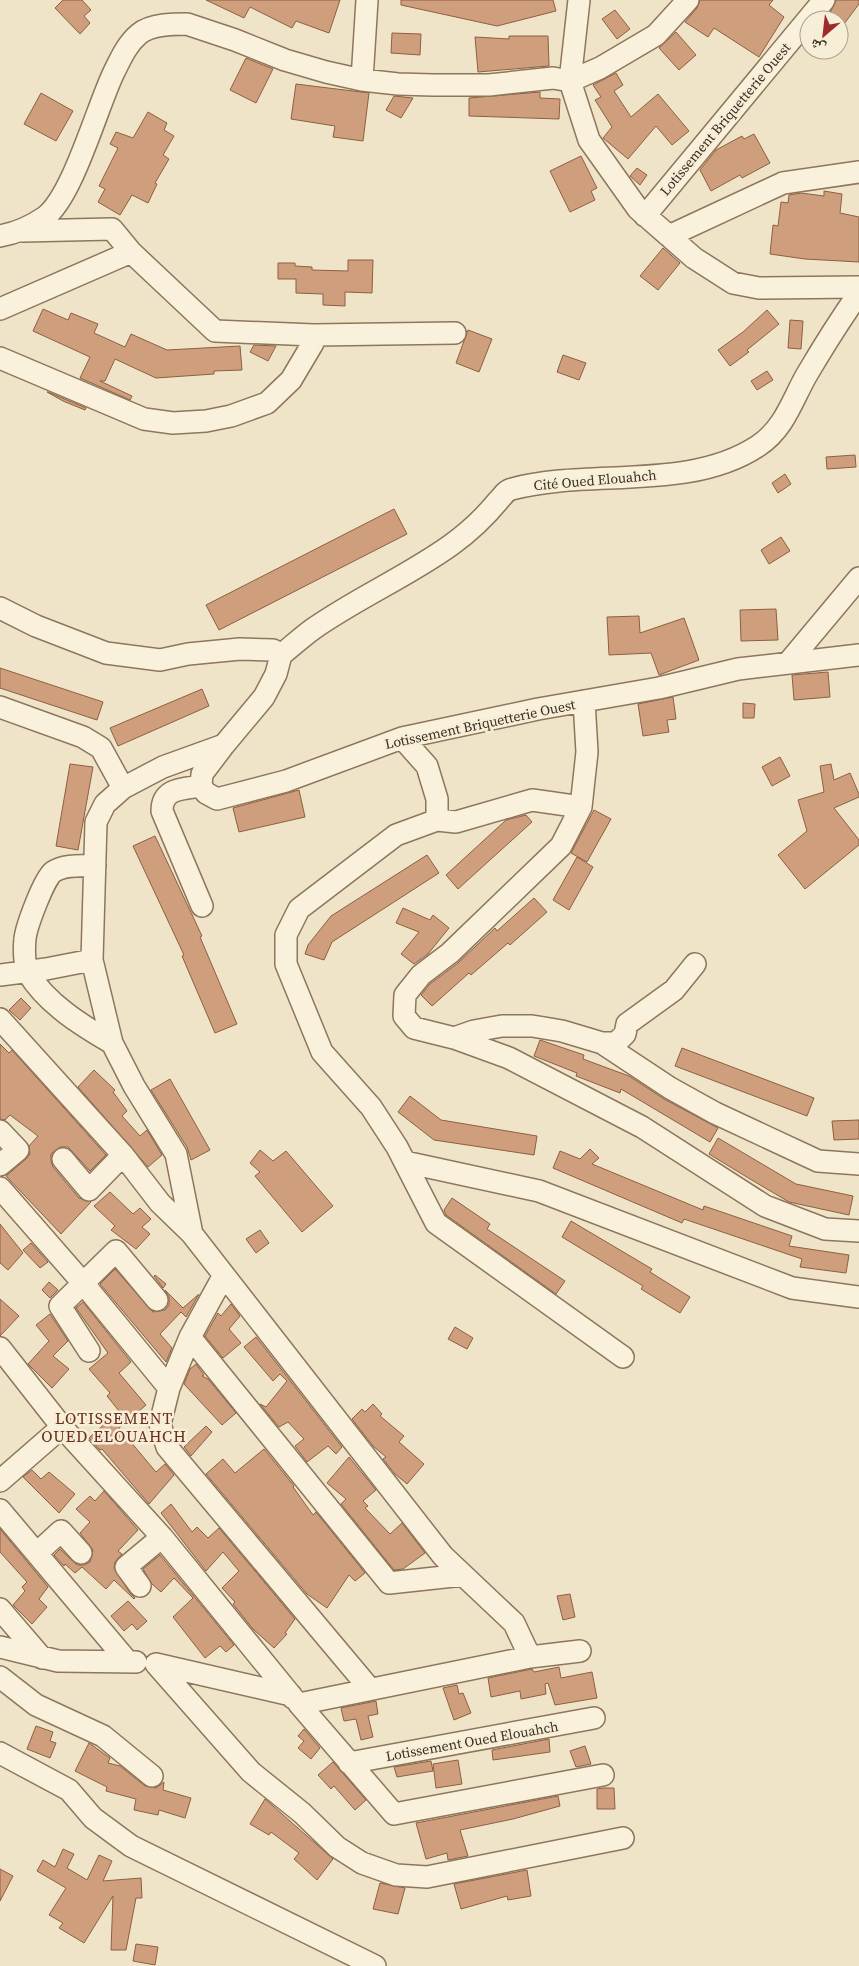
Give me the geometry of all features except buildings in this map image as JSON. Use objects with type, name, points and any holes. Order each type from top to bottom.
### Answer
[{"type":"street","points":[[362,80],[367,0]]},
{"type":"street","points":[[579,0],[570,81],[589,140],[638,209],[694,258],[734,283],[759,288],[859,287]]},
{"type":"street","points":[[10,234],[46,216],[67,190],[105,90],[125,50],[140,32],[166,25],[187,24],[286,60],[362,80],[433,85],[490,84],[553,78],[570,81],[600,68],[656,35],[688,0]]},
{"type":"street","name":"Lotissement Briquetterie Ouest","points":[[645,216],[824,0]]},
{"type":"street","points":[[669,236],[783,183],[859,172]]},
{"type":"street","points":[[10,234],[112,229],[131,252],[215,331],[314,335],[455,333]]},
{"type":"street","points":[[0,308],[131,252]]},
{"type":"street","name":"Cité Oued Elouahch","points":[[281,655],[313,629],[451,545],[482,520],[508,490],[547,481],[654,476],[716,464],[742,456],[759,446],[776,430],[792,408],[805,378],[841,318],[859,293]]},
{"type":"street","points":[[0,358],[144,419],[173,423],[206,421],[231,416],[267,403],[291,380],[313,343],[314,335]]},
{"type":"street","points":[[788,663],[859,578]]},
{"type":"street","points":[[0,608],[36,626],[106,653],[160,660],[188,654],[240,649],[273,650],[281,655],[276,674],[264,697],[202,774],[201,786],[175,790],[167,794],[162,802],[162,811],[202,906]]},
{"type":"street","name":"Lotissement Briquetterie Ouest","points":[[201,786],[206,793],[217,799],[286,781],[402,738],[584,701],[660,688],[738,669],[859,655]]},
{"type":"street","points":[[584,701],[587,752],[581,807],[561,846],[450,953],[421,975],[405,995],[404,1016],[414,1028],[454,1038],[509,1058],[642,1127],[764,1206],[825,1229],[859,1231]]},
{"type":"street","points":[[0,707],[83,737],[100,748],[123,788]]},
{"type":"street","points":[[402,738],[427,766],[436,799],[437,820]]},
{"type":"street","points":[[192,1234],[176,1154],[134,1086],[112,1043],[92,952],[96,822],[105,804],[123,788],[163,767],[224,745]]},
{"type":"street","points":[[581,807],[532,800],[456,822],[437,820],[396,835],[299,909],[286,935],[286,964],[322,1052],[371,1107],[405,1162],[436,1223],[623,1356]]},
{"type":"street","points":[[95,866],[68,867],[53,872],[45,883],[25,938],[26,970],[38,986],[75,1021],[112,1043]]},
{"type":"street","points":[[0,975],[26,970],[46,969],[92,952]]},
{"type":"street","points":[[602,1043],[616,1043],[625,1034],[627,1024],[674,990],[695,964]]},
{"type":"street","points":[[0,1019],[123,1156],[160,1203],[192,1234],[443,1556],[514,1623],[530,1657]]},
{"type":"street","points":[[454,1038],[474,1031],[502,1026],[532,1026],[562,1031],[602,1043],[677,1092],[818,1161],[859,1164]]},
{"type":"street","points":[[0,1131],[18,1150],[0,1165]]},
{"type":"street","points":[[63,1159],[89,1190],[123,1156]]},
{"type":"street","points":[[405,1162],[539,1191],[792,1288],[859,1297]]},
{"type":"street","points":[[0,1188],[83,1283],[169,1388]]},
{"type":"street","points":[[89,1351],[60,1306],[116,1251],[157,1300]]},
{"type":"street","points":[[224,1275],[190,1337],[169,1388],[160,1424],[167,1447],[370,1689]]},
{"type":"street","points":[[190,1337],[389,1583],[463,1575]]},
{"type":"street","points":[[0,1348],[62,1427],[162,1536],[295,1700],[394,1814],[603,1775]]},
{"type":"street","points":[[0,1481],[62,1427]]},
{"type":"street","points":[[0,1510],[128,1662]]},
{"type":"street","points":[[37,1553],[61,1530],[81,1553]]},
{"type":"street","points":[[140,1586],[126,1567],[162,1536]]},
{"type":"street","points":[[0,1609],[42,1658]]},
{"type":"street","points":[[0,1647],[58,1661],[156,1664],[295,1700],[370,1689],[530,1657],[580,1651]]},
{"type":"street","points":[[156,1664],[251,1772],[302,1814],[337,1847],[362,1863],[396,1875],[427,1877],[623,1838]]},
{"type":"street","points":[[0,1677],[36,1705],[103,1736],[152,1776]]},
{"type":"street","name":"Lotissement Oued Elouahch","points":[[350,1763],[594,1718]]},
{"type":"street","points":[[0,1753],[69,1790],[92,1818],[131,1846],[375,1966]]},
{"type":"district","name":"LOTISSEMENT OUED ELOUAHCH","points":[[114,1427]]}]
